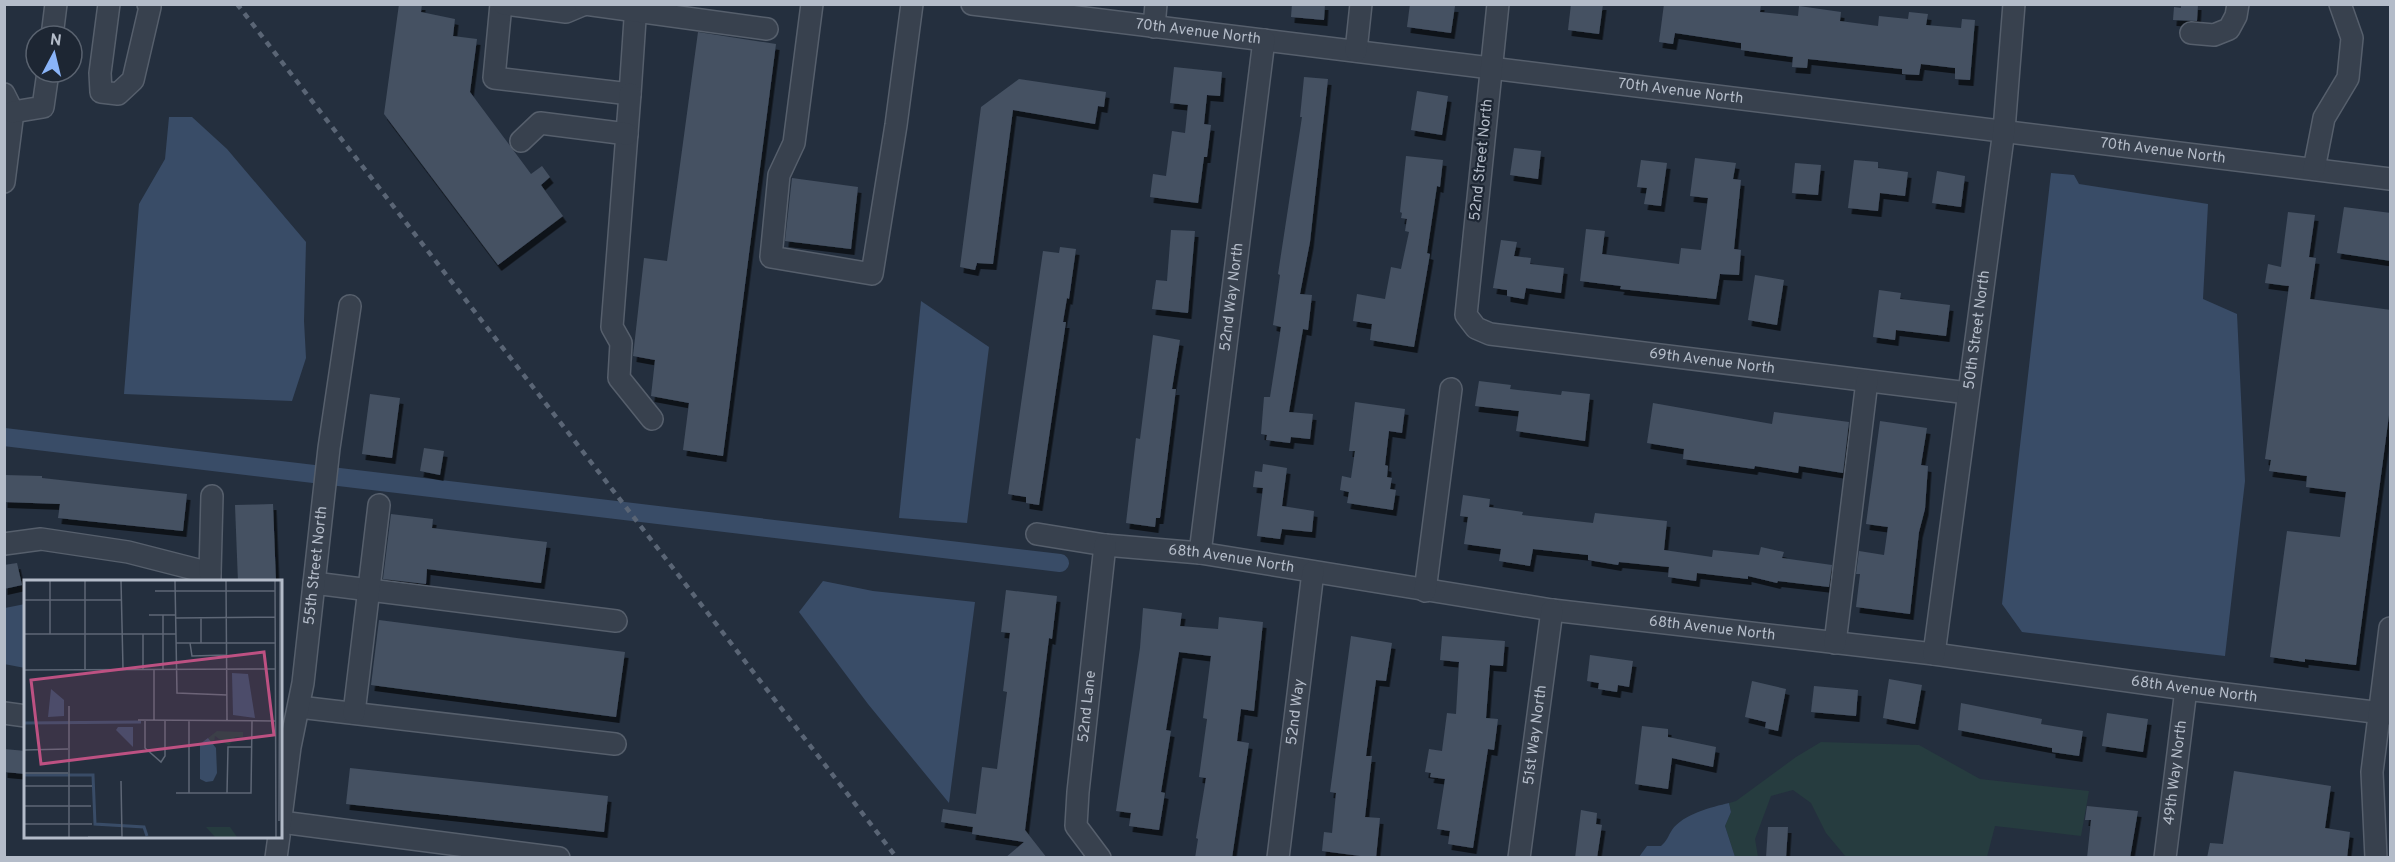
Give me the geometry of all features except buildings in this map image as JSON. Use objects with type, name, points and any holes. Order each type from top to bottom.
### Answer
[{"type":"street","points":[[54,24],[56,4]]},
{"type":"street","points":[[109,4],[100,73],[101,92],[118,94],[133,80],[150,7],[148,4]]},
{"type":"street","points":[[630,94],[494,78],[502,4],[566,12],[585,4],[635,7],[767,29]]},
{"type":"street","points":[[812,4],[794,143],[779,175],[771,257],[872,274],[896,125],[912,4]]},
{"type":"street","name":"70th Avenue North","points":[[972,4],[2391,179]]},
{"type":"street","points":[[1154,27],[1156,4]]},
{"type":"street","points":[[1356,51],[1361,4]]},
{"type":"street","name":"52nd Street North","points":[[1466,315],[1498,4]]},
{"type":"street","name":"50th Street North","points":[[1935,654],[2004,130],[2014,4]]},
{"type":"street","points":[[2191,33],[2214,35],[2229,29],[2236,16],[2238,4]]},
{"type":"street","points":[[2314,169],[2324,118],[2348,78],[2352,38],[2340,4]]},
{"type":"street","points":[[635,7],[612,327],[621,343],[619,378],[652,419]]},
{"type":"street","name":"52nd Way North","points":[[1200,553],[1264,40]]},
{"type":"street","points":[[4,182],[9,103],[43,107],[46,84]]},
{"type":"street","points":[[521,141],[540,123],[627,134]]},
{"type":"street","name":"55th Street North","points":[[282,804],[285,746],[299,707],[329,448],[350,306]]},
{"type":"street","name":"69th Avenue North","points":[[1466,315],[1476,328],[1490,334],[1968,393]]},
{"type":"street","points":[[1835,643],[1868,381]]},
{"type":"street","points":[[1425,591],[1451,389]]},
{"type":"street","points":[[4,544],[41,539],[128,552],[210,577],[212,496]]},
{"type":"street","points":[[354,713],[379,505]]},
{"type":"street","name":"68th Avenue North","points":[[1037,534],[1105,545],[1200,553],[1552,610],[1935,654],[2186,689],[2385,713]]},
{"type":"street","name":"52nd Lane","points":[[1100,858],[1076,826],[1105,545]]},
{"type":"street","name":"52nd Way","points":[[1278,855],[1312,572]]},
{"type":"street","points":[[314,583],[616,621]]},
{"type":"street","name":"51st Way North","points":[[1519,858],[1552,610]]},
{"type":"street","points":[[2376,858],[2373,772],[2385,713],[2391,628]]},
{"type":"street","name":"49th Way North","points":[[2165,858],[2186,689]]},
{"type":"street","points":[[299,707],[615,744]]},
{"type":"street","points":[[4,713],[24,716]]},
{"type":"street","points":[[282,823],[559,858]]},
{"type":"street","points":[[276,858],[279,838]]},
{"type":"green space","points":[[1821,742],[1919,745],[1980,779],[2089,791],[2081,836],[1995,826],[1987,857],[1846,857],[1826,833],[1811,803],[1793,790],[1771,796],[1755,839],[1758,857],[1735,857],[1725,826],[1731,812],[1729,803],[1736,801],[1796,757]]},
{"type":"water","points":[[169,117],[192,117],[227,149],[306,242],[304,321],[306,358],[292,401],[124,394],[139,204],[165,159]]},
{"type":"water","points":[[2051,173],[2074,175],[2079,184],[2208,204],[2203,299],[2237,314],[2245,481],[2225,656],[2022,632],[2002,604]]},
{"type":"water","points":[[921,301],[989,347],[967,523],[899,518]]},
{"type":"water","points":[[823,581],[873,591],[975,602],[949,803],[868,704],[799,612]]},
{"type":"water","points":[[24,604],[24,668],[4,664],[5,608]]},
{"type":"water","points":[[1729,803],[1731,812],[1725,826],[1735,857],[1639,857],[1647,846],[1661,846],[1677,824],[1683,820],[1698,812]]},
{"type":"waterway","points":[[4,437],[1060,563]]},
{"type":"railway","points":[[237,4],[897,858]]}]
